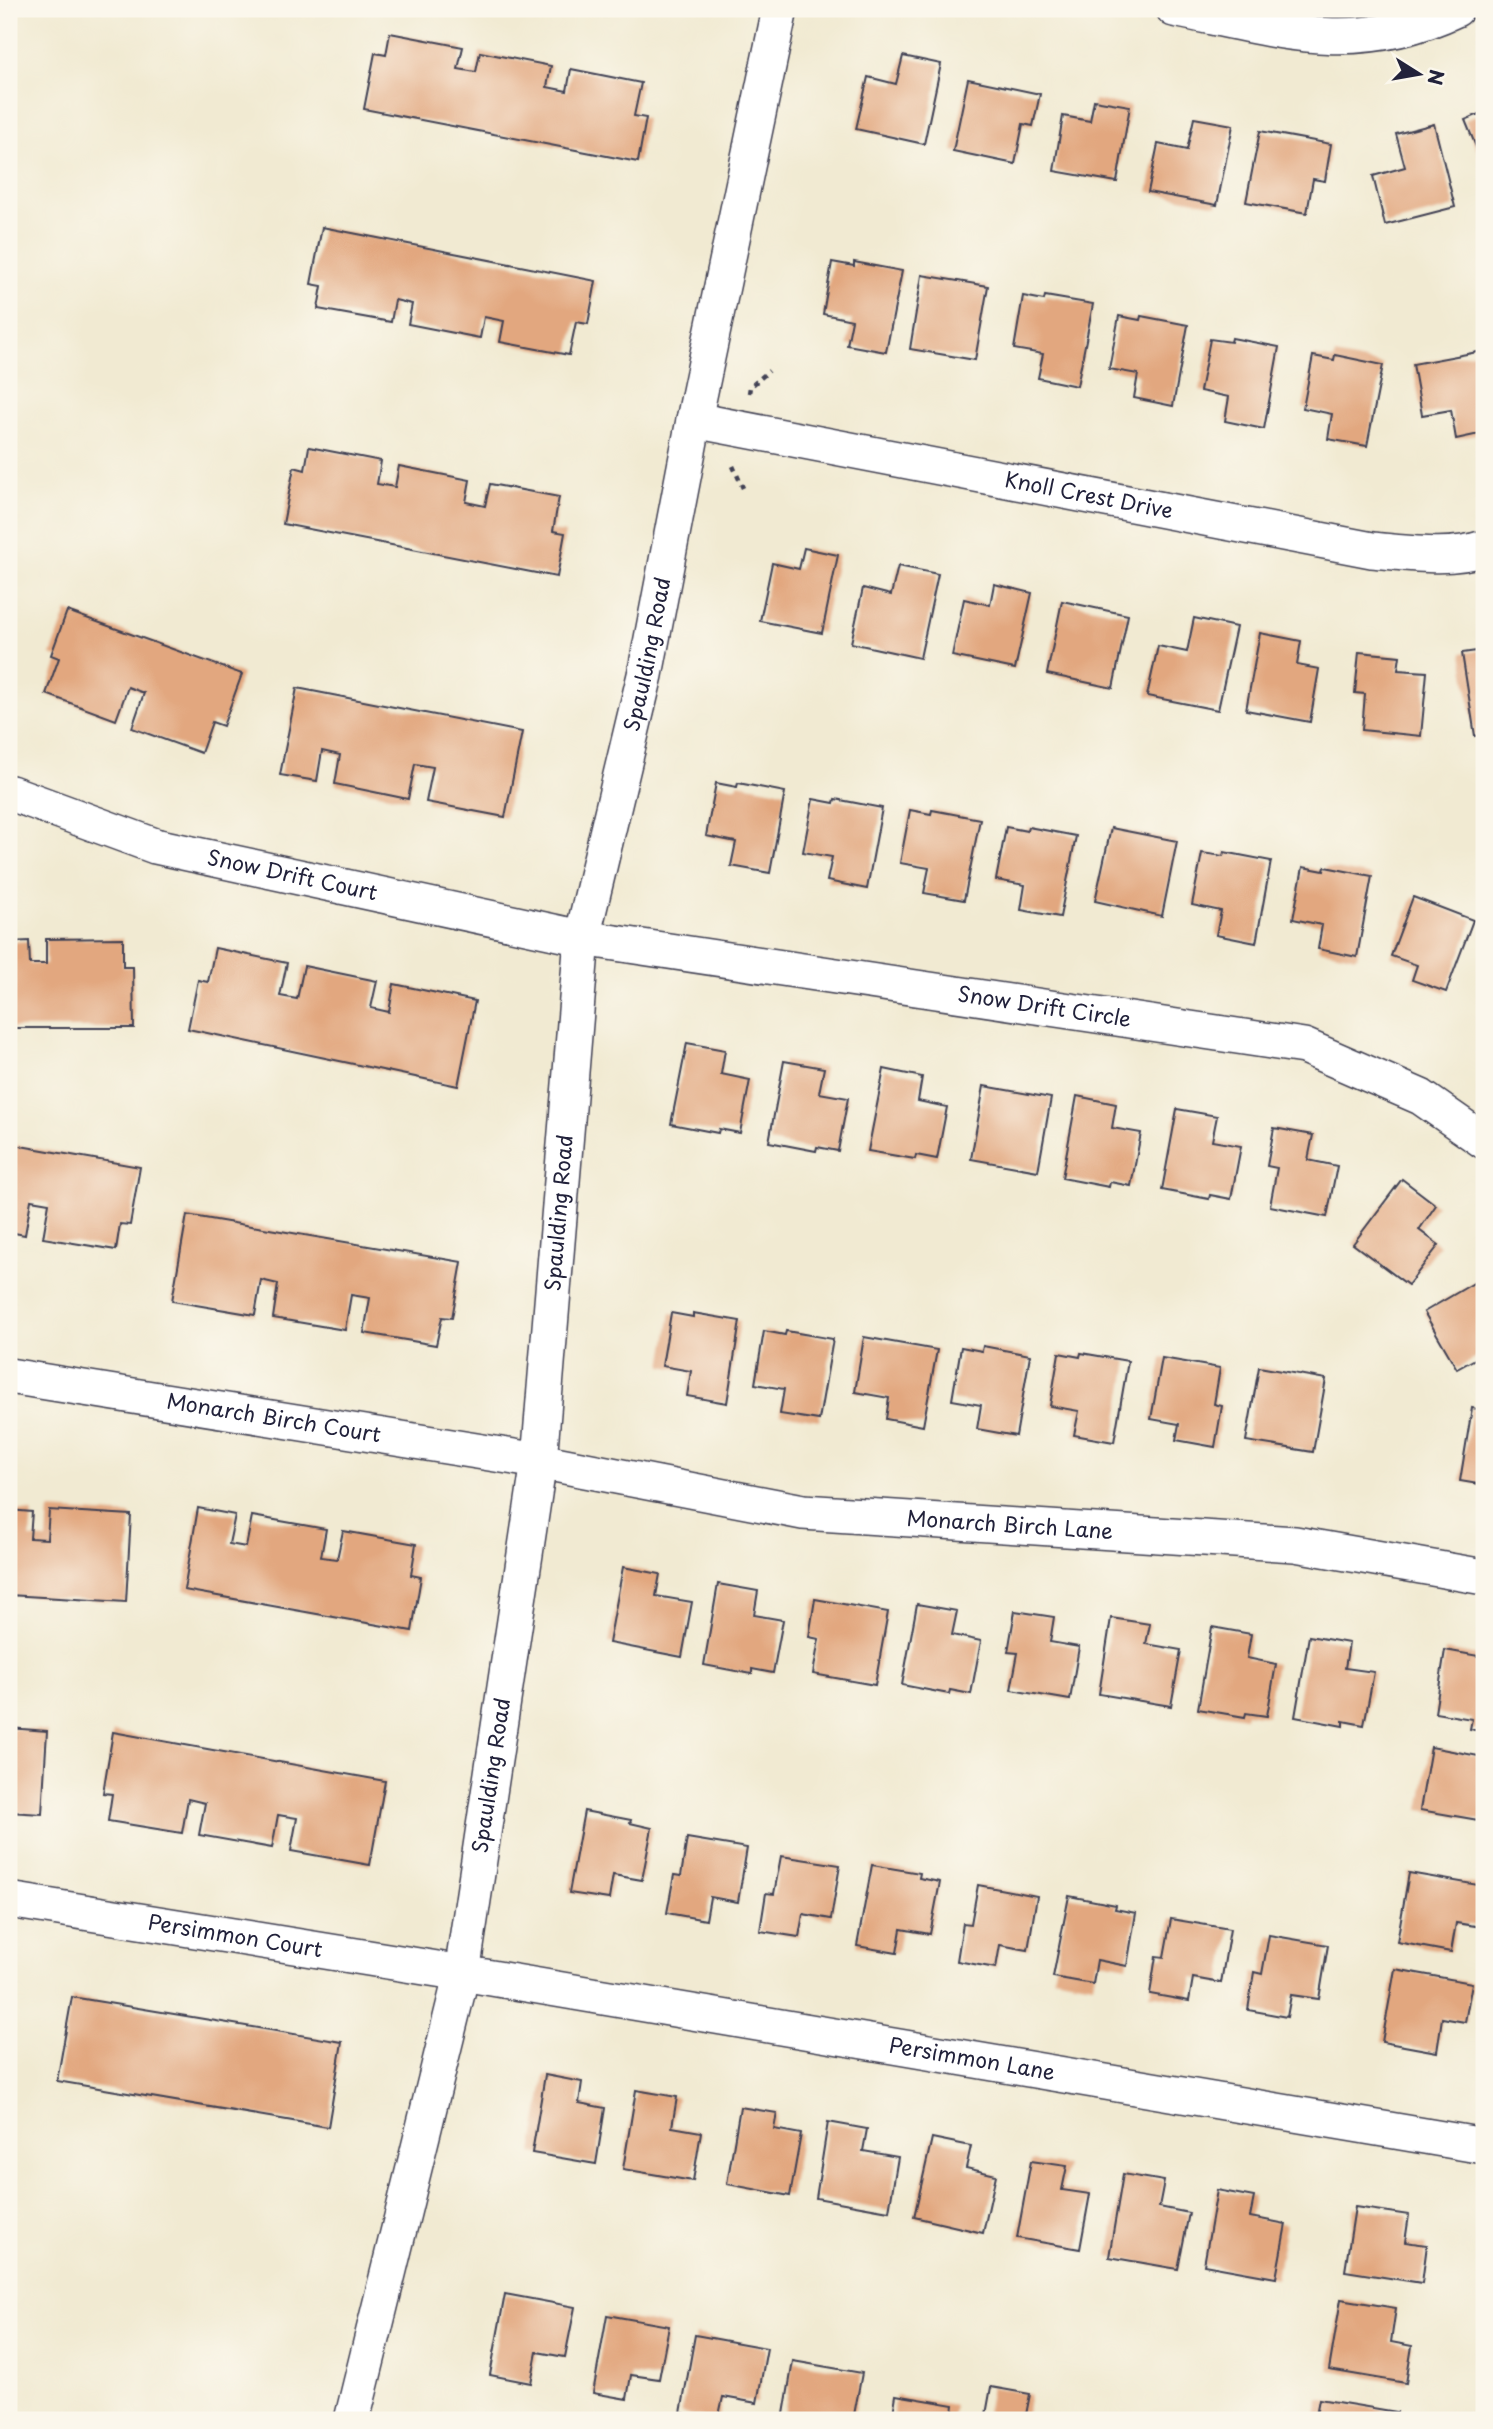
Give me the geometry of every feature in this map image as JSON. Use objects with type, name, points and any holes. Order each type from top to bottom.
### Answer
[{"type":"street","name":"Spaulding Road","points":[[352,2420],[462,1973],[539,1461],[582,939],[645,675],[694,421],[780,9]]},
{"type":"street","points":[[1174,9],[1301,34],[1340,37],[1388,32],[1430,21],[1456,9]]},
{"type":"street","name":"Knoll Crest Drive","points":[[694,421],[1371,550],[1426,554],[1470,553],[1484,548]]},
{"type":"street","name":"Snow Drift Court","points":[[9,794],[155,846],[582,939]]},
{"type":"street","name":"Snow Drift Circle","points":[[582,939],[1304,1046],[1421,1097],[1484,1141]]},
{"type":"street","name":"Monarch Birch Court","points":[[9,1376],[539,1461]]},
{"type":"street","name":"Monarch Birch Lane","points":[[539,1461],[803,1512],[1295,1544],[1484,1577]]},
{"type":"street","name":"Persimmon Court","points":[[9,1900],[462,1973]]},
{"type":"street","name":"Persimmon Lane","points":[[462,1973],[1484,2146]]},
{"type":"building","points":[[390,33],[463,47],[458,69],[476,72],[480,52],[551,66],[547,87],[567,91],[571,69],[641,83],[634,116],[646,118],[638,162],[364,109],[375,53],[386,55]]},
{"type":"building","points":[[903,56],[941,64],[924,144],[856,129],[868,77],[896,84]]},
{"type":"building","points":[[968,79],[1040,94],[1033,126],[1023,124],[1015,164],[953,151]]},
{"type":"building","points":[[1094,100],[1130,106],[1117,182],[1054,171],[1063,116],[1090,121]]},
{"type":"building","points":[[1484,112],[1484,166],[1465,120]]},
{"type":"building","points":[[1194,118],[1233,125],[1217,205],[1148,192],[1158,144],[1187,150]]},
{"type":"building","points":[[1434,124],[1455,207],[1385,225],[1373,176],[1405,167],[1396,134]]},
{"type":"building","points":[[1260,131],[1331,144],[1325,181],[1313,179],[1307,213],[1246,202]]},
{"type":"building","points":[[322,227],[596,281],[588,324],[576,322],[569,355],[500,342],[504,321],[484,317],[480,338],[408,324],[412,304],[395,300],[391,322],[318,309],[322,286],[311,284]]},
{"type":"building","points":[[832,262],[854,266],[854,262],[902,271],[886,352],[847,345],[852,320],[823,314]]},
{"type":"building","points":[[922,275],[988,286],[975,360],[910,349]]},
{"type":"building","points":[[1023,296],[1044,300],[1045,296],[1093,304],[1077,386],[1038,378],[1043,354],[1014,349]]},
{"type":"building","points":[[1119,316],[1140,320],[1141,316],[1188,325],[1173,406],[1134,398],[1138,374],[1109,369]]},
{"type":"building","points":[[1232,338],[1279,347],[1264,429],[1225,421],[1229,397],[1200,391],[1210,339],[1231,342]]},
{"type":"building","points":[[1483,351],[1484,433],[1456,439],[1451,410],[1422,415],[1413,364]]},
{"type":"building","points":[[1335,355],[1383,365],[1367,446],[1328,439],[1332,414],[1303,408],[1313,356],[1334,360]]},
{"type":"building","points":[[309,447],[381,461],[377,484],[395,487],[399,466],[470,480],[466,502],[485,506],[490,484],[559,497],[553,531],[565,533],[557,577],[283,524],[294,467],[305,470]]},
{"type":"building","points":[[804,548],[838,555],[822,633],[760,621],[772,563],[799,569]]},
{"type":"building","points":[[898,566],[938,574],[920,658],[851,643],[863,588],[891,595]]},
{"type":"building","points":[[994,584],[1032,593],[1015,669],[952,656],[964,599],[990,605]]},
{"type":"building","points":[[1062,601],[1128,615],[1113,688],[1047,674]]},
{"type":"building","points":[[67,611],[242,674],[223,726],[212,722],[201,753],[132,728],[144,693],[128,687],[116,720],[46,694],[59,658],[51,655]]},
{"type":"building","points":[[1194,618],[1236,627],[1218,710],[1147,696],[1158,646],[1187,652]]},
{"type":"building","points":[[1260,633],[1301,641],[1297,665],[1319,669],[1310,722],[1246,710]]},
{"type":"building","points":[[1484,650],[1484,734],[1475,736],[1462,653]]},
{"type":"building","points":[[1359,652],[1400,656],[1398,670],[1427,672],[1421,736],[1362,730],[1365,694],[1355,693]]},
{"type":"building","points":[[297,688],[522,732],[505,817],[426,802],[433,767],[415,764],[408,799],[335,784],[340,755],[322,751],[317,781],[280,775]]},
{"type":"building","points":[[716,783],[737,787],[738,783],[785,792],[770,873],[731,866],[736,842],[706,836]]},
{"type":"building","points":[[813,799],[834,803],[835,799],[882,808],[867,889],[827,881],[832,857],[803,852]]},
{"type":"building","points":[[910,810],[931,814],[932,810],[980,819],[964,900],[924,893],[929,868],[900,863]]},
{"type":"building","points":[[1006,827],[1027,831],[1028,827],[1076,836],[1060,917],[1021,910],[1025,885],[996,880]]},
{"type":"building","points":[[1111,828],[1177,841],[1162,916],[1095,901]]},
{"type":"building","points":[[1224,852],[1271,861],[1256,943],[1216,935],[1221,911],[1192,905],[1202,853],[1223,856]]},
{"type":"building","points":[[1303,867],[1324,871],[1325,867],[1372,876],[1357,957],[1318,949],[1322,925],[1293,919]]},
{"type":"building","points":[[1413,897],[1473,920],[1446,992],[1412,980],[1417,965],[1391,956]]},
{"type":"building","points":[[123,938],[123,967],[133,967],[134,1028],[9,1028],[9,942],[29,941],[30,964],[46,964],[46,939]]},
{"type":"building","points":[[215,948],[287,963],[280,996],[297,999],[304,966],[377,981],[371,1008],[389,1012],[394,984],[475,1001],[458,1086],[188,1029],[198,980],[208,982]]},
{"type":"building","points":[[687,1043],[725,1050],[721,1074],[750,1080],[740,1133],[719,1129],[718,1133],[671,1124]]},
{"type":"building","points":[[784,1061],[824,1068],[819,1093],[848,1098],[838,1151],[817,1147],[816,1151],[769,1142]]},
{"type":"building","points":[[884,1069],[922,1077],[918,1101],[947,1107],[937,1159],[916,1155],[915,1159],[868,1151]]},
{"type":"building","points":[[984,1086],[1051,1098],[1038,1171],[971,1159]]},
{"type":"building","points":[[1077,1096],[1116,1104],[1112,1128],[1141,1133],[1131,1186],[1110,1182],[1109,1187],[1062,1178]]},
{"type":"building","points":[[1177,1109],[1217,1116],[1212,1141],[1241,1146],[1231,1199],[1210,1195],[1209,1199],[1162,1190]]},
{"type":"building","points":[[1274,1128],[1313,1135],[1308,1160],[1337,1166],[1327,1217],[1270,1206],[1277,1168],[1267,1166]]},
{"type":"building","points":[[9,1144],[140,1167],[130,1225],[120,1224],[116,1250],[43,1238],[49,1203],[31,1200],[25,1235],[9,1232]]},
{"type":"building","points":[[1402,1179],[1436,1205],[1419,1230],[1439,1245],[1408,1285],[1353,1244]]},
{"type":"building","points":[[187,1215],[462,1262],[452,1318],[442,1317],[436,1345],[364,1333],[370,1298],[351,1295],[345,1330],[273,1318],[278,1284],[261,1280],[255,1315],[172,1301]]},
{"type":"building","points":[[1484,1277],[1484,1354],[1457,1369],[1424,1312]]},
{"type":"building","points":[[671,1313],[693,1317],[693,1313],[740,1321],[727,1403],[687,1396],[691,1371],[662,1366]]},
{"type":"building","points":[[764,1331],[785,1335],[786,1331],[833,1339],[819,1420],[780,1414],[784,1389],[755,1384]]},
{"type":"building","points":[[864,1337],[937,1350],[923,1426],[886,1419],[889,1398],[855,1392]]},
{"type":"building","points":[[983,1346],[1030,1355],[1016,1436],[977,1429],[981,1405],[952,1400],[961,1347],[982,1351]]},
{"type":"building","points":[[1059,1353],[1080,1357],[1081,1353],[1128,1361],[1114,1442],[1074,1435],[1079,1411],[1050,1406]]},
{"type":"building","points":[[1162,1358],[1220,1368],[1214,1404],[1222,1406],[1215,1447],[1176,1440],[1179,1424],[1151,1419]]},
{"type":"building","points":[[1259,1367],[1326,1379],[1313,1452],[1246,1441]]},
{"type":"building","points":[[1472,1408],[1484,1410],[1484,1485],[1460,1481]]},
{"type":"building","points":[[198,1508],[235,1515],[229,1544],[246,1547],[252,1516],[326,1529],[321,1557],[337,1559],[343,1531],[416,1544],[411,1575],[421,1577],[412,1631],[184,1590]]},
{"type":"building","points":[[9,1510],[32,1512],[30,1538],[47,1539],[49,1510],[131,1515],[126,1602],[9,1595]]},
{"type":"building","points":[[623,1567],[660,1574],[656,1596],[692,1602],[682,1657],[609,1643]]},
{"type":"building","points":[[718,1584],[758,1591],[754,1615],[783,1620],[773,1673],[752,1669],[752,1674],[704,1665]]},
{"type":"building","points":[[815,1599],[888,1612],[875,1685],[813,1674],[819,1639],[809,1637]]},
{"type":"building","points":[[917,1604],[957,1611],[952,1635],[981,1641],[971,1694],[950,1690],[949,1694],[902,1685]]},
{"type":"building","points":[[1015,1611],[1054,1617],[1050,1642],[1079,1647],[1070,1700],[1011,1690],[1018,1653],[1008,1652]]},
{"type":"building","points":[[1111,1618],[1150,1624],[1146,1644],[1181,1650],[1171,1706],[1099,1694]]},
{"type":"building","points":[[1212,1627],[1251,1634],[1247,1658],[1276,1664],[1267,1716],[1246,1713],[1245,1717],[1198,1709]]},
{"type":"building","points":[[1309,1636],[1349,1643],[1345,1668],[1374,1672],[1364,1725],[1343,1721],[1343,1726],[1295,1717]]},
{"type":"building","points":[[1445,1650],[1484,1657],[1484,1732],[1470,1729],[1472,1719],[1435,1713]]},
{"type":"building","points":[[9,1728],[47,1731],[42,1814],[9,1812]]},
{"type":"building","points":[[113,1732],[385,1781],[370,1865],[291,1851],[297,1818],[278,1815],[272,1848],[199,1835],[205,1803],[188,1799],[182,1833],[108,1821],[112,1794],[103,1793]]},
{"type":"building","points":[[1431,1747],[1484,1757],[1480,1782],[1484,1783],[1484,1821],[1420,1810]]},
{"type":"building","points":[[584,1811],[631,1820],[630,1823],[652,1828],[642,1880],[613,1875],[609,1899],[569,1893]]},
{"type":"building","points":[[687,1838],[747,1848],[738,1902],[710,1897],[706,1920],[667,1913],[674,1875],[681,1876]]},
{"type":"building","points":[[781,1856],[840,1865],[831,1919],[803,1914],[799,1937],[760,1931],[766,1893],[774,1894]]},
{"type":"building","points":[[872,1865],[920,1873],[919,1878],[940,1882],[930,1934],[901,1929],[897,1953],[857,1946]]},
{"type":"building","points":[[1409,1873],[1484,1886],[1482,1927],[1456,1923],[1451,1952],[1397,1942]]},
{"type":"building","points":[[978,1885],[1037,1896],[1028,1950],[1000,1945],[996,1968],[957,1961],[963,1923],[971,1924]]},
{"type":"building","points":[[1069,1896],[1116,1905],[1115,1909],[1136,1913],[1127,1966],[1097,1960],[1093,1984],[1053,1977]]},
{"type":"building","points":[[1171,1919],[1230,1929],[1221,1983],[1193,1978],[1189,2001],[1150,1994],[1156,1956],[1164,1957]]},
{"type":"building","points":[[1269,1935],[1328,1945],[1319,1999],[1291,1995],[1287,2017],[1248,2010],[1254,1972],[1262,1974]]},
{"type":"building","points":[[1395,1969],[1472,1983],[1465,2022],[1442,2018],[1437,2052],[1382,2042]]},
{"type":"building","points":[[72,1997],[342,2042],[328,2127],[57,2081]]},
{"type":"building","points":[[545,2075],[582,2082],[579,2103],[605,2108],[596,2164],[532,2153]]},
{"type":"building","points":[[636,2090],[677,2097],[672,2127],[701,2132],[693,2181],[623,2169]]},
{"type":"building","points":[[740,2107],[777,2113],[774,2129],[801,2134],[790,2196],[727,2184]]},
{"type":"building","points":[[828,2122],[867,2129],[863,2151],[898,2157],[889,2211],[816,2198]]},
{"type":"building","points":[[932,2138],[971,2146],[966,2168],[996,2175],[983,2233],[914,2217]]},
{"type":"building","points":[[1031,2161],[1067,2166],[1062,2190],[1090,2194],[1080,2249],[1017,2238]]},
{"type":"building","points":[[1123,2174],[1164,2181],[1159,2207],[1189,2213],[1178,2269],[1109,2257]]},
{"type":"building","points":[[1217,2190],[1254,2197],[1250,2217],[1286,2224],[1276,2278],[1204,2265]]},
{"type":"building","points":[[1355,2207],[1409,2215],[1405,2242],[1427,2245],[1422,2283],[1345,2271]]},
{"type":"building","points":[[505,2294],[575,2307],[565,2357],[537,2352],[531,2383],[490,2375]]},
{"type":"building","points":[[1341,2299],[1396,2308],[1391,2342],[1412,2346],[1406,2383],[1329,2370]]},
{"type":"building","points":[[607,2315],[669,2326],[659,2379],[631,2375],[627,2399],[593,2393]]},
{"type":"building","points":[[695,2335],[767,2348],[757,2403],[723,2397],[718,2420],[681,2413]]},
{"type":"building","points":[[793,2361],[862,2373],[853,2420],[783,2420]]},
{"type":"building","points":[[991,2387],[1030,2394],[1025,2420],[985,2420]]},
{"type":"building","points":[[896,2395],[954,2405],[952,2420],[892,2420]]},
{"type":"building","points":[[1319,2399],[1397,2412],[1395,2420],[1315,2420]]}]
